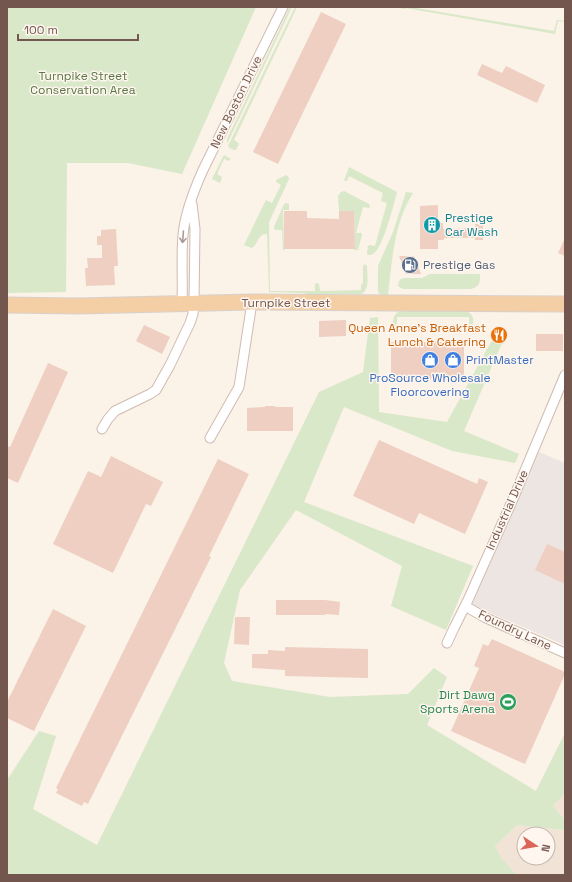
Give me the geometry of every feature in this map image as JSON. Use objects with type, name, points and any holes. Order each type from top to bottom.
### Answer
[{"type":"main road","name":"Turnpike Street","points":[[7,305],[78,306],[252,302],[565,304]]},
{"type":"street","name":"New Boston Drive","points":[[102,429],[115,411],[156,390],[190,323],[193,314],[188,303],[183,236],[186,217],[193,193],[283,7]]},
{"type":"street","points":[[210,438],[239,387],[252,302]]},
{"type":"street","name":"Industrial Drive","points":[[447,643],[515,493],[565,375]]},
{"type":"street","name":"Foundry Lane","points":[[465,606],[486,618],[565,653]]},
{"type":"shaded area","points":[[539,452],[565,463],[565,645],[472,605]]},
{"type":"shaded area","points":[[565,793],[565,820],[553,806]]},
{"type":"shaded area","points":[[517,825],[527,826],[516,826],[516,866],[556,866],[556,829],[565,830],[565,875],[517,875],[502,859],[495,846]]},
{"type":"green space","name":"Turnpike Street Conservation Area","points":[[7,7],[256,7],[182,174],[128,163],[67,163],[66,292],[7,293]]},
{"type":"green space","points":[[290,7],[292,7],[227,144],[227,139]]},
{"type":"green space","points":[[295,7],[297,7],[234,140],[239,144],[236,150],[231,149],[228,146]]},
{"type":"green space","points":[[396,7],[410,7],[554,31],[557,20],[565,22],[558,21],[555,34]]},
{"type":"green space","points":[[224,155],[231,159],[229,161],[224,159],[217,174],[222,177],[220,183],[212,179]]},
{"type":"green space","points":[[349,167],[397,192],[388,225],[381,243],[371,255],[368,255],[367,253],[368,246],[375,246],[387,203],[381,201],[383,193],[349,176],[347,181],[344,181]]},
{"type":"green space","points":[[284,176],[288,176],[289,179],[269,222],[270,291],[315,291],[315,284],[317,283],[319,284],[320,291],[361,290],[361,285],[363,283],[363,266],[365,264],[367,266],[368,282],[365,291],[362,294],[305,294],[269,292],[267,234],[262,235],[252,248],[244,245],[266,200],[272,203],[281,185],[276,182],[276,180]]},
{"type":"green space","points":[[344,191],[369,204],[370,206],[369,208],[363,207],[356,233],[361,233],[362,235],[358,250],[354,250],[354,211],[339,211],[338,196]]},
{"type":"green space","points":[[406,192],[413,193],[402,216],[398,229],[388,295],[381,295],[378,292],[378,266],[393,232]]},
{"type":"green space","points":[[284,204],[289,204],[289,210],[283,210],[283,251],[282,230],[276,230],[274,227]]},
{"type":"green space","points":[[430,274],[480,274],[480,280],[478,286],[470,289],[403,289],[398,286],[401,279],[422,278]]},
{"type":"green space","points":[[400,311],[466,311],[472,316],[473,324],[469,324],[469,317],[397,317],[397,326],[392,326],[395,315]]},
{"type":"green space","points":[[378,317],[379,412],[447,422],[491,342],[502,343],[464,431],[519,454],[515,463],[452,451],[344,407],[304,502],[473,566],[446,630],[391,606],[402,566],[296,510],[240,590],[224,663],[232,681],[330,697],[408,694],[434,668],[447,677],[427,725],[536,791],[565,733],[565,793],[553,806],[565,820],[565,830],[556,829],[556,826],[517,825],[495,846],[502,859],[517,875],[7,875],[7,780],[39,731],[56,736],[33,809],[97,845],[319,392],[363,372],[370,318]]},
{"type":"building","points":[[321,12],[346,24],[278,164],[253,152]]},
{"type":"building","points":[[482,64],[502,73],[506,66],[545,85],[537,103],[477,75]]},
{"type":"building","name":"Prestige Car Wash","points":[[438,205],[438,223],[443,223],[443,229],[475,228],[475,224],[483,224],[483,240],[475,240],[475,238],[444,238],[444,240],[438,240],[438,249],[420,249],[420,206]]},
{"type":"building","points":[[284,211],[307,211],[307,218],[339,219],[339,211],[354,211],[355,249],[284,249]]},
{"type":"building","points":[[116,229],[118,266],[114,266],[115,285],[86,286],[85,268],[88,268],[87,258],[102,258],[102,245],[97,245],[97,236],[101,236],[101,230]]},
{"type":"building","points":[[565,238],[565,256],[558,253]]},
{"type":"building","name":"Prestige Gas","points":[[399,256],[414,256],[421,274],[406,274]]},
{"type":"building","points":[[346,320],[346,336],[319,337],[319,321]]},
{"type":"building","points":[[144,325],[170,337],[162,354],[136,341]]},
{"type":"building","name":"Queen Anne's Breakfast Lunch & Catering","points":[[496,326],[506,329],[503,344],[492,342]]},
{"type":"building","points":[[536,334],[563,334],[563,351],[536,351]]},
{"type":"building","points":[[391,342],[464,342],[464,378],[391,379]]},
{"type":"building","points":[[48,363],[68,372],[18,483],[7,478],[7,446],[10,447]]},
{"type":"building","points":[[265,406],[293,407],[293,431],[247,431],[247,408]]},
{"type":"building","points":[[379,440],[477,484],[479,478],[488,482],[465,534],[419,513],[414,524],[353,496]]},
{"type":"building","points":[[111,456],[163,482],[151,506],[146,504],[113,573],[53,544],[88,471],[101,477]]},
{"type":"building","points":[[218,459],[249,474],[209,556],[211,557],[88,804],[84,802],[82,806],[56,793],[58,789],[56,788]]},
{"type":"building","points":[[547,544],[565,552],[565,584],[535,570]]},
{"type":"building","points":[[276,600],[325,600],[340,602],[339,615],[276,615]]},
{"type":"building","points":[[53,609],[86,626],[34,731],[7,718],[7,702]]},
{"type":"building","points":[[235,617],[250,617],[249,645],[234,644]]},
{"type":"building","name":"Dirt Dawg Sports Arena","points":[[492,639],[565,672],[525,764],[451,731],[479,668],[474,666],[483,644],[488,646]]},
{"type":"building","points":[[285,647],[368,649],[368,678],[285,676],[285,670],[252,668],[252,654],[268,654],[268,650],[285,651]]},
{"type":"place","name":"Prestige Car Wash","points":[[432,225]]},
{"type":"place","name":"Prestige Gas","points":[[410,265]]},
{"type":"place","name":"Queen Anne's Breakfast Lunch & Catering","points":[[499,335]]},
{"type":"place","name":"ProSource Wholesale Floorcovering","points":[[430,360]]},
{"type":"place","name":"PrintMaster","points":[[453,360]]},
{"type":"place","name":"Dirt Dawg Sports Arena","points":[[508,702]]}]
